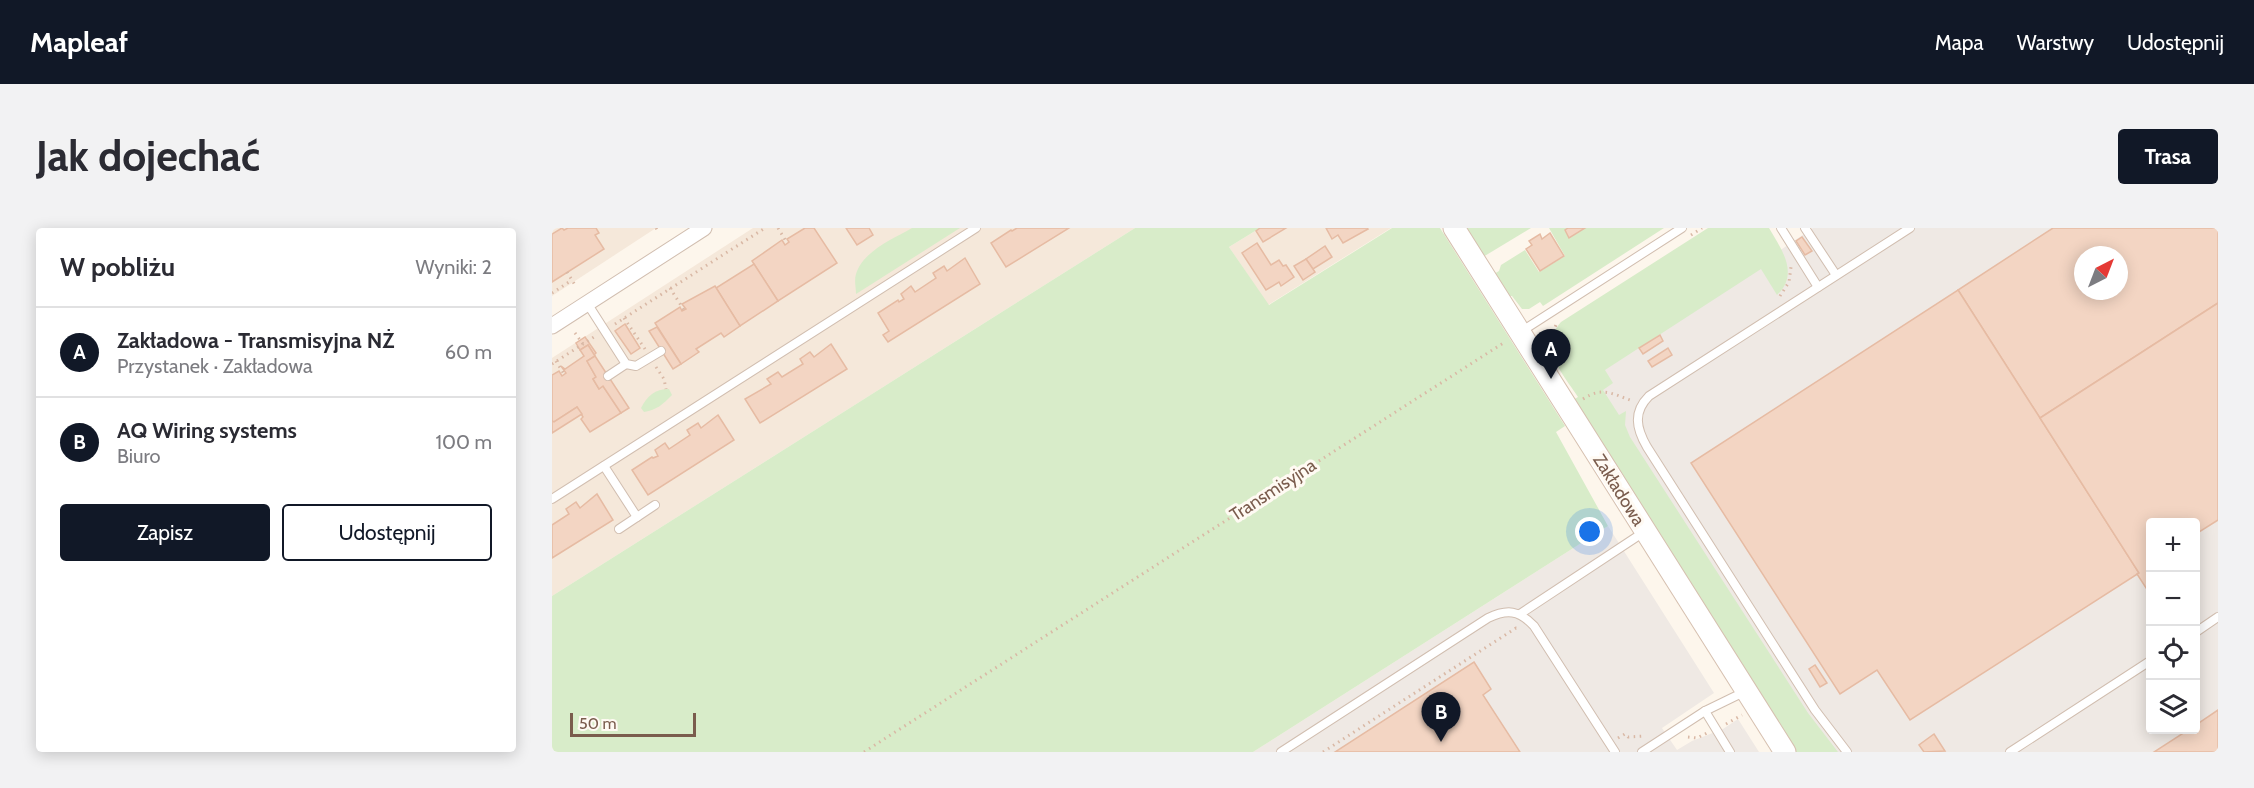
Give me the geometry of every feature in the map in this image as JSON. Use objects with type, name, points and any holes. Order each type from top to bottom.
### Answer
[{"type":"street","points":[[552,326],[704,228]]},
{"type":"street","name":"Zakładowa","points":[[1454,228],[1785,752]]},
{"type":"lane","points":[[552,499],[976,228]]},
{"type":"lane","points":[[1521,332],[1682,228]]},
{"type":"lane","points":[[1781,228],[1818,287]]},
{"type":"lane","points":[[1805,228],[1836,275]]},
{"type":"lane","points":[[1847,752],[1815,710],[1647,447],[1640,435],[1636,416],[1641,404],[1649,396],[1910,228]]},
{"type":"lane","points":[[587,303],[626,364],[636,366],[661,351]]},
{"type":"lane","points":[[608,376],[626,364]]},
{"type":"lane","points":[[604,466],[637,517]]},
{"type":"lane","points":[[619,529],[655,505]]},
{"type":"lane","points":[[1520,614],[1645,531]]},
{"type":"lane","points":[[1281,752],[1488,618],[1510,611],[1520,614],[1534,626],[1615,752]]},
{"type":"lane","points":[[2200,629],[2218,617]]},
{"type":"lane","points":[[2010,752],[2146,664]]},
{"type":"lane","points":[[1642,752],[1705,711],[1745,691]]},
{"type":"lane","points":[[1705,711],[1730,752]]},
{"type":"path","points":[[564,374],[554,363],[765,228]]},
{"type":"path","points":[[778,228],[787,243]]},
{"type":"path","points":[[1683,240],[1702,228]]},
{"type":"path","points":[[1778,297],[1789,282],[1790,260]]},
{"type":"path","points":[[567,272],[575,285]]},
{"type":"path","points":[[552,293],[572,280]]},
{"type":"path","points":[[670,288],[684,310]]},
{"type":"path","points":[[1547,347],[1552,332],[1561,319]]},
{"type":"path","name":"Transmisyjna","points":[[864,752],[1521,332]]},
{"type":"path","points":[[575,333],[583,344]]},
{"type":"path","points":[[1579,402],[1595,391],[1603,391],[1634,402]]},
{"type":"path","points":[[1323,752],[1516,628],[1525,634]]},
{"type":"shaded area","points":[[552,228],[656,228],[552,296]]},
{"type":"shaded area","points":[[753,228],[1135,228],[552,596],[552,358]]},
{"type":"shaded area","points":[[1260,228],[1391,228],[1268,305],[1229,247]]},
{"type":"shaded area","points":[[1813,228],[2218,228],[2218,752],[1830,752],[1595,389],[1599,373]]},
{"type":"shaded area","points":[[1608,526],[1714,693],[1662,728],[1677,750],[1692,741],[1723,729],[1738,719],[1759,752],[1253,752]]},
{"type":"green space","points":[[912,228],[960,228],[856,294],[856,274],[865,259],[880,246]]},
{"type":"green space","points":[[1135,228],[1260,228],[1229,247],[1269,305],[1392,228],[1440,228],[1565,426],[1556,432],[1608,526],[1253,752],[552,752],[552,596]]},
{"type":"green space","points":[[1464,228],[1531,228],[1483,257]]},
{"type":"green space","points":[[1549,228],[1664,228],[1543,306],[1540,302],[1529,309],[1522,309],[1512,296],[1507,296],[1494,274],[1499,271],[1501,265],[1525,250],[1539,272],[1565,256]]},
{"type":"green space","points":[[1708,228],[1769,228],[1786,261],[1788,270],[1784,287],[1777,295],[1761,269],[1605,370],[1613,383],[1603,390],[1619,415],[1626,411],[1625,425],[1630,437],[1808,713],[1838,752],[1794,752],[1573,400],[1578,397],[1560,370],[1552,351],[1552,341],[1561,322]]},
{"type":"green space","points":[[669,389],[672,395],[666,401],[644,412],[641,408],[649,397],[660,390]]},
{"type":"building","points":[[562,228],[564,230],[596,228],[599,233],[595,235],[604,249],[552,282],[552,234]]},
{"type":"building","points":[[805,228],[814,228],[837,263],[778,301],[752,261],[782,240],[785,245],[789,242],[787,239]]},
{"type":"building","points":[[846,228],[869,228],[873,235],[857,245]]},
{"type":"building","points":[[1017,228],[1069,228],[1006,267],[991,243]]},
{"type":"building","points":[[1260,228],[1286,228],[1263,242],[1256,231]]},
{"type":"building","points":[[1326,228],[1368,229],[1343,243],[1338,235],[1332,239]]},
{"type":"building","points":[[1585,228],[1569,238],[1565,230]]},
{"type":"building","points":[[2053,228],[2218,228],[2218,303],[2040,418],[1958,290]]},
{"type":"building","points":[[1550,233],[1564,256],[1540,271],[1526,249],[1532,245],[1529,241],[1540,234],[1542,239]]},
{"type":"building","points":[[1802,237],[1812,251],[1805,255],[1796,241]]},
{"type":"building","points":[[1257,243],[1271,265],[1279,260],[1283,266],[1286,265],[1294,277],[1281,286],[1279,282],[1266,290],[1242,253]]},
{"type":"building","points":[[1325,246],[1332,257],[1313,269],[1306,259]]},
{"type":"building","points":[[965,258],[980,284],[888,342],[883,335],[889,331],[878,313],[898,300],[899,302],[904,299],[901,294],[911,286],[915,292],[936,278],[933,273],[944,266],[947,271]]},
{"type":"building","points":[[1306,259],[1315,272],[1303,280],[1294,266]]},
{"type":"building","points":[[754,264],[778,301],[740,326],[716,288]]},
{"type":"building","points":[[715,286],[740,326],[724,337],[721,333],[696,349],[699,352],[681,364],[655,323],[680,307],[682,311],[686,309],[682,304]]},
{"type":"building","points":[[1958,290],[2139,573],[1910,720],[1877,670],[1840,694],[1691,463]]},
{"type":"building","points":[[2218,303],[2218,520],[2200,531],[2200,518],[2146,518],[2146,588],[2137,574],[2139,573],[2040,418]]},
{"type":"building","points":[[625,324],[640,348],[631,354],[615,331]]},
{"type":"building","points":[[657,327],[681,364],[673,369],[649,331]]},
{"type":"building","points":[[1660,335],[1663,341],[1643,354],[1639,348]]},
{"type":"building","points":[[585,337],[596,353],[594,355],[588,345],[580,350],[576,343]]},
{"type":"building","points":[[831,344],[847,369],[760,423],[745,399],[771,384],[767,379],[778,372],[782,377],[803,364],[800,359],[810,352],[814,357]]},
{"type":"building","points":[[588,345],[595,356],[587,361],[596,377],[593,379],[599,389],[603,386],[621,413],[590,432],[581,419],[583,417],[577,407],[554,422],[552,421],[552,375],[559,371],[562,376],[566,373],[561,366],[565,369],[584,356],[580,350]]},
{"type":"building","points":[[1668,348],[1672,355],[1652,367],[1648,361]]},
{"type":"building","points":[[595,356],[629,408],[621,413],[603,386],[599,389],[593,379],[596,377],[587,361]]},
{"type":"building","points":[[577,407],[582,414],[552,433],[552,421],[554,422]]},
{"type":"building","points":[[718,415],[734,440],[648,495],[632,470],[652,457],[658,456],[655,450],[665,443],[669,449],[690,435],[687,430],[698,423],[701,428]]},
{"type":"building","points":[[597,494],[613,520],[552,558],[552,525],[569,514],[566,509],[576,502],[580,508]]},
{"type":"building","points":[[1474,662],[1491,689],[1483,695],[1520,752],[1335,752]]},
{"type":"building","points":[[1815,665],[1827,683],[1820,687],[1809,669]]},
{"type":"building","points":[[2218,710],[2218,752],[2154,752],[2182,734],[2200,734],[2200,722]]},
{"type":"building","points":[[1934,734],[1945,751],[1924,752],[1919,745]]},
{"type":"place","name":"Zakładowa - Transmisyjna NŻ","points":[[1551,379]]},
{"type":"place","name":"AQ Wiring systems","points":[[1441,742]]}]
